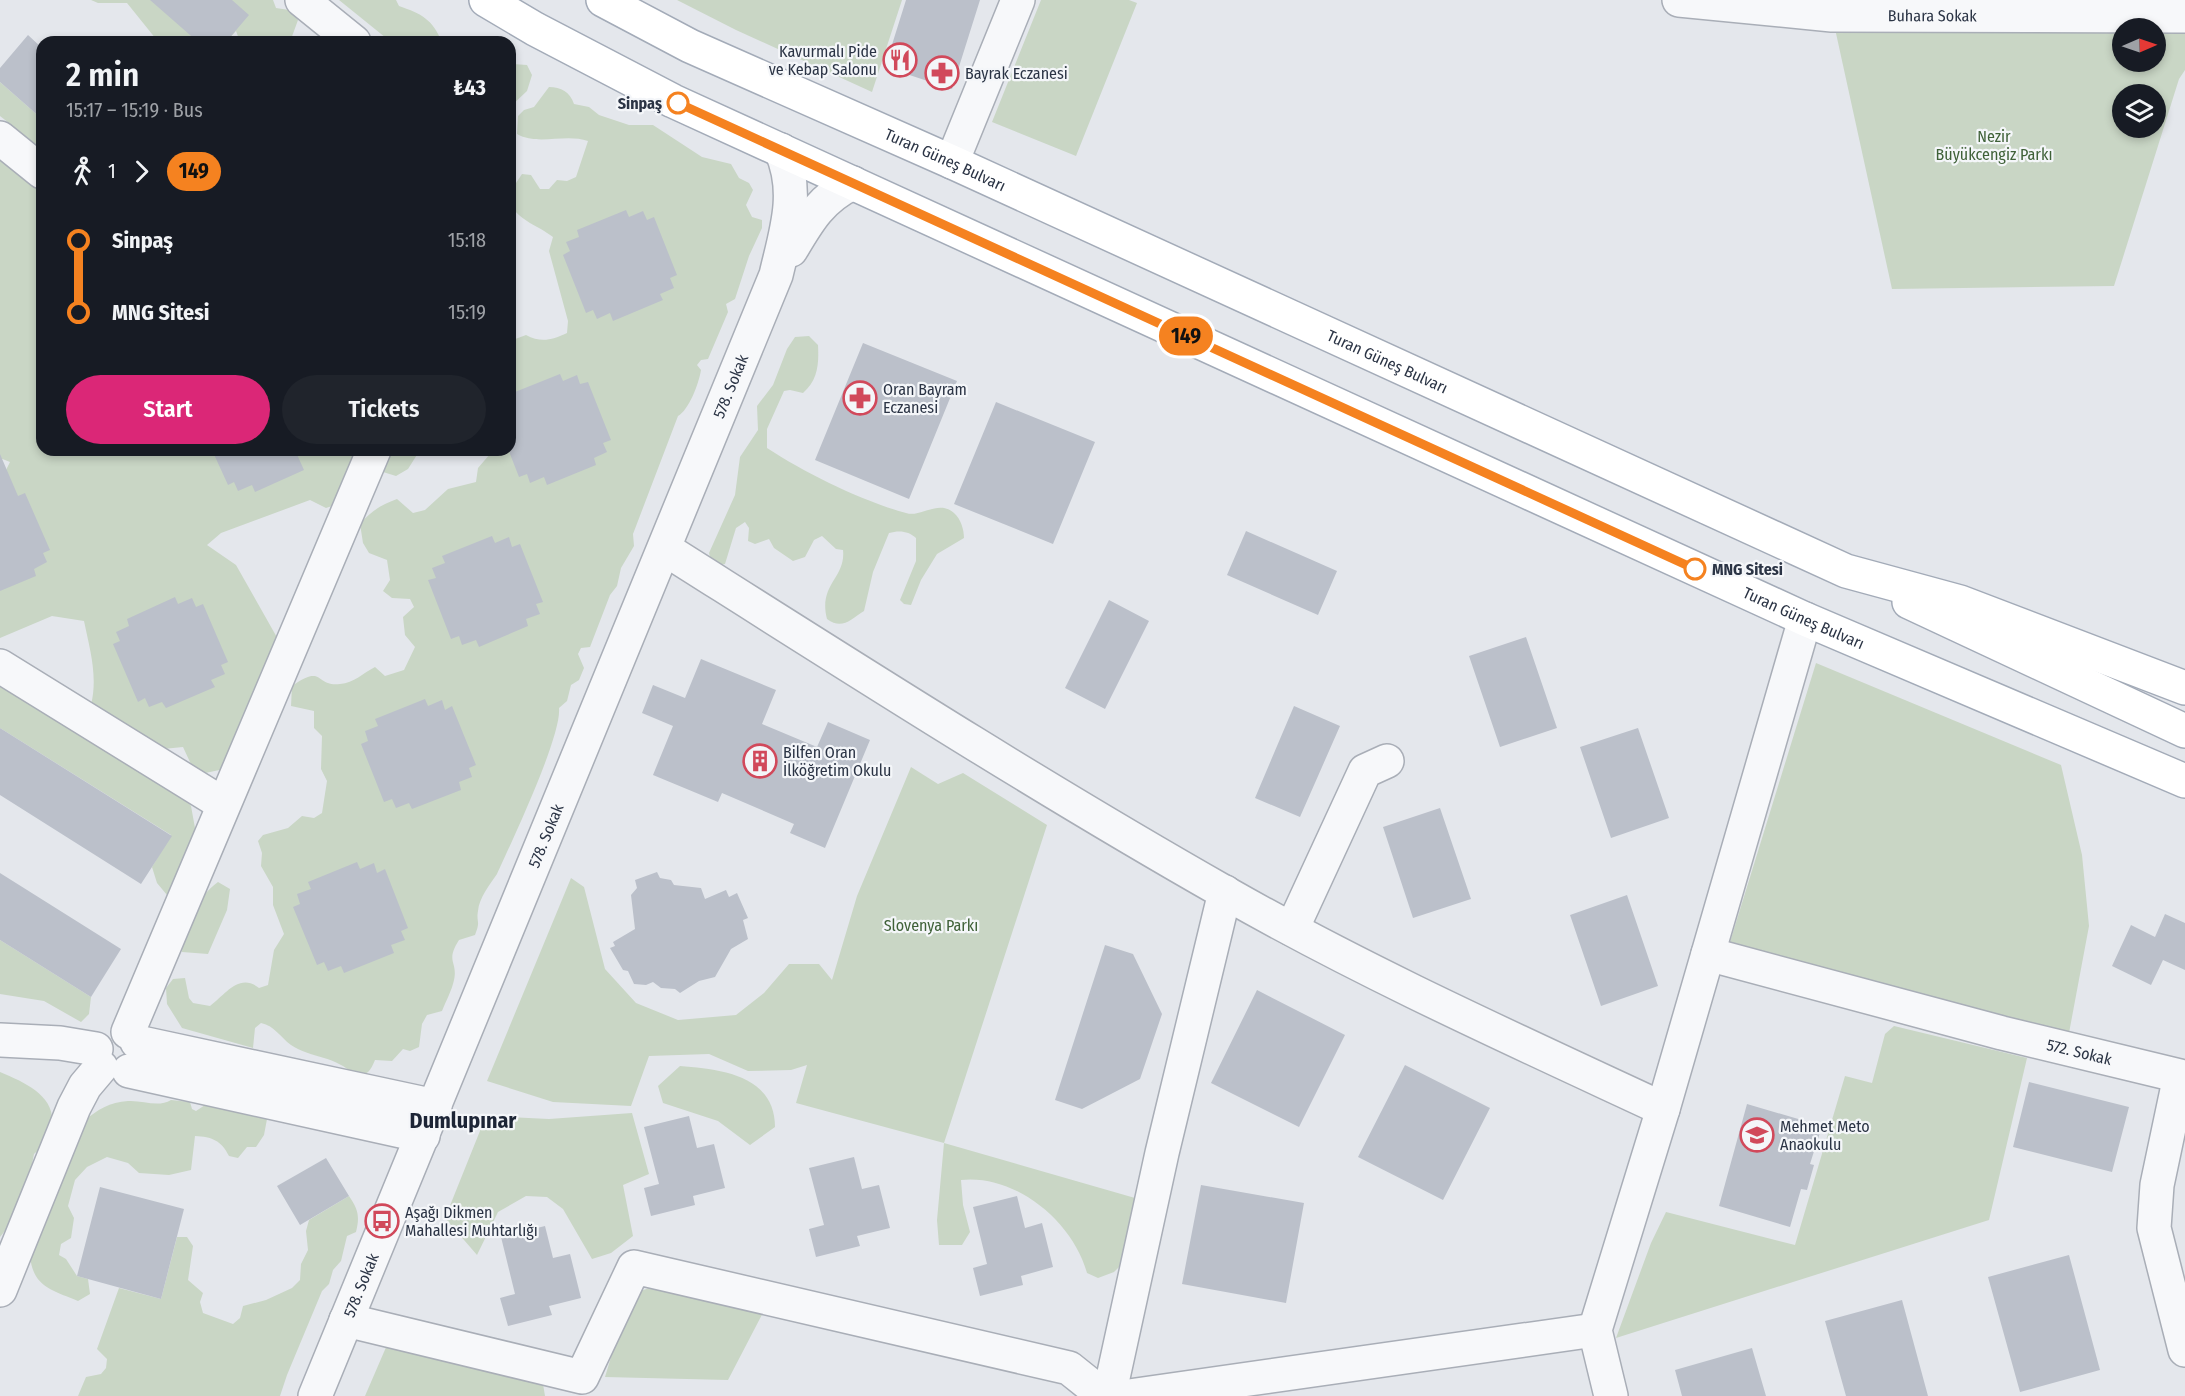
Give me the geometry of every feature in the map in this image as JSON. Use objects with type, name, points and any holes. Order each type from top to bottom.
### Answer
[{"type":"main road","name":"Turan Güneş Bulvarı","points":[[486,0],[535,29],[673,101],[1805,619],[2185,781]]},
{"type":"main road","name":"Turan Güneş Bulvarı","points":[[603,0],[690,46],[952,162],[1846,571],[1960,602],[2185,688]]},
{"type":"main road","points":[[1846,571],[1960,628],[2185,731]]},
{"type":"street","points":[[302,0],[347,36]]},
{"type":"street","points":[[952,162],[1018,0]]},
{"type":"street","name":"Buhara Sokak","points":[[1679,0],[1830,7],[2185,16]]},
{"type":"street","points":[[0,138],[36,167]]},
{"type":"street","points":[[776,275],[792,200],[790,174],[781,150]]},
{"type":"street","points":[[776,275],[814,212],[829,196],[853,183]]},
{"type":"street","name":"578. Sokak","points":[[315,1396],[776,275]]},
{"type":"street","points":[[1,1283],[74,1107],[85,1086],[118,1052],[371,456]]},
{"type":"street","points":[[665,549],[1028,777],[1225,892],[1424,998],[1663,1109]]},
{"type":"street","points":[[1611,1396],[1595,1329],[1663,1109],[1805,619]]},
{"type":"street","points":[[0,666],[223,804]]},
{"type":"street","points":[[1292,929],[1365,771],[1387,761]]},
{"type":"street","points":[[346,1320],[582,1377],[634,1267],[1069,1368],[1107,1396],[1162,1153],[1225,892]]},
{"type":"street","name":"572. Sokak","points":[[1708,954],[2002,1033],[2180,1076],[2157,1185],[2154,1228],[2185,1350]]},
{"type":"street","points":[[0,1018],[60,1043]]},
{"type":"street","points":[[0,1040],[60,1043],[435,1106]]},
{"type":"street","points":[[118,1052],[423,1136]]},
{"type":"street","points":[[1129,1396],[1595,1329]]},
{"type":"green space","points":[[91,0],[273,0],[276,8],[289,10],[298,20],[292,36],[238,36],[236,31],[231,36],[154,36],[127,3],[98,3]]},
{"type":"green space","points":[[339,0],[396,0],[399,6],[425,18],[439,36],[384,36]]},
{"type":"green space","points":[[677,0],[902,0],[872,92],[736,30]]},
{"type":"green space","points":[[1041,0],[1129,0],[1137,3],[1076,156],[992,122]]},
{"type":"green space","name":"Nezir Büyükcengiz Parkı","points":[[2185,0],[2185,70],[2179,79],[2166,120],[2166,84],[2112,84],[2112,138],[2160,138],[2114,286],[1892,289],[1832,15]]},
{"type":"green space","points":[[516,64],[527,65],[532,75],[527,91],[516,101]]},
{"type":"green space","points":[[0,82],[36,114],[36,144],[0,116]]},
{"type":"green space","points":[[549,87],[557,88],[570,96],[574,104],[589,107],[599,115],[629,125],[653,125],[702,157],[731,164],[739,178],[749,183],[753,190],[746,205],[752,217],[762,220],[762,228],[749,256],[735,299],[726,304],[728,312],[708,359],[701,360],[697,365],[701,370],[696,389],[686,408],[678,416],[633,534],[634,546],[621,568],[617,586],[610,595],[590,647],[581,648],[578,654],[584,668],[579,680],[571,685],[567,701],[559,708],[553,741],[534,790],[497,874],[480,901],[478,927],[475,935],[459,940],[455,947],[452,957],[455,974],[452,988],[442,1011],[427,1015],[422,1024],[419,1047],[410,1051],[403,1049],[392,1061],[375,1060],[368,1072],[354,1075],[340,1064],[298,1049],[270,1027],[261,1023],[255,1028],[253,1048],[182,1028],[167,1004],[166,988],[173,979],[185,978],[189,998],[193,1003],[210,1006],[239,984],[252,984],[259,988],[268,985],[274,950],[284,934],[273,905],[273,887],[261,866],[262,853],[258,841],[263,835],[288,828],[302,816],[314,818],[322,813],[327,781],[321,769],[322,736],[314,728],[314,711],[291,706],[292,686],[309,676],[315,676],[332,684],[340,684],[354,680],[375,667],[385,676],[404,670],[415,647],[405,635],[403,617],[414,607],[410,599],[392,598],[383,591],[390,580],[387,560],[369,553],[363,543],[360,524],[368,515],[397,499],[413,513],[425,510],[448,489],[476,482],[478,468],[488,456],[516,456],[516,339],[526,335],[546,340],[567,333],[568,321],[549,251],[553,237],[516,212],[516,183],[522,174],[531,175],[540,189],[549,189],[557,180],[567,181],[576,177],[588,141],[570,138],[534,139],[517,134],[518,116],[524,110],[534,107]]},
{"type":"green space","points":[[0,157],[36,179],[36,456],[354,456],[347,471],[338,504],[326,508],[310,500],[221,533],[207,545],[236,565],[279,641],[224,769],[196,775],[183,747],[163,749],[176,786],[191,806],[197,839],[177,890],[167,895],[157,883],[152,867],[171,835],[0,728],[0,677],[91,705],[94,684],[84,621],[52,616],[0,638],[0,476],[3,476],[10,462],[0,458]]},
{"type":"green space","points":[[809,336],[818,345],[818,365],[815,377],[803,393],[784,391],[767,429],[767,448],[834,485],[889,508],[912,514],[936,508],[948,509],[959,518],[964,535],[964,538],[937,554],[921,580],[911,605],[904,604],[900,600],[916,561],[916,538],[904,532],[889,533],[873,572],[864,611],[842,624],[827,619],[825,607],[829,589],[843,560],[843,550],[836,549],[822,536],[814,540],[805,557],[793,561],[774,548],[769,539],[755,544],[748,541],[749,528],[745,522],[736,528],[725,564],[712,566],[709,553],[735,495],[740,457],[758,430],[757,406],[773,385],[787,349],[795,337]]},
{"type":"green space","points":[[389,456],[416,456],[408,469],[396,476],[383,472]]},
{"type":"green space","points":[[1816,663],[2061,765],[2082,855],[2089,926],[2069,1033],[1730,942]]},
{"type":"green space","name":"Slovenya Parkı","points":[[911,767],[938,784],[963,773],[1047,825],[944,1143],[796,1103],[807,1065],[791,1070],[748,1071],[709,1054],[649,1056],[631,1106],[553,1102],[487,1081],[571,878],[584,887],[605,969],[636,1003],[678,1020],[736,1015],[764,993],[789,964],[819,964],[832,980],[857,896]]},
{"type":"green space","points":[[218,882],[230,889],[227,910],[208,954],[182,952],[193,913],[204,896]]},
{"type":"green space","points":[[0,940],[91,997],[89,1014],[81,1022],[44,1001],[0,994]]},
{"type":"green space","points":[[1894,1026],[2027,1058],[1989,1220],[1616,1338],[1651,1243],[1666,1212],[1795,1245],[1845,1076],[1872,1083],[1885,1034]]},
{"type":"green space","points":[[680,1066],[728,1073],[755,1086],[766,1096],[773,1110],[775,1127],[750,1145],[718,1121],[663,1103],[658,1086]]},
{"type":"green space","points":[[0,1072],[34,1089],[42,1096],[49,1105],[52,1128],[45,1145],[34,1154],[19,1208],[0,1237]]},
{"type":"green space","points":[[171,1100],[190,1102],[192,1109],[196,1111],[205,1105],[215,1105],[219,1109],[228,1104],[261,1110],[267,1119],[264,1135],[256,1147],[247,1147],[238,1158],[229,1156],[223,1146],[215,1140],[195,1136],[191,1170],[169,1175],[139,1173],[128,1163],[107,1157],[87,1167],[75,1180],[68,1206],[74,1218],[71,1238],[61,1244],[59,1255],[66,1259],[77,1276],[88,1279],[90,1294],[78,1301],[45,1286],[35,1275],[30,1256],[84,1121],[99,1110],[115,1103],[134,1101],[161,1103]]},
{"type":"green space","points":[[632,1113],[649,1174],[623,1185],[633,1236],[611,1253],[592,1259],[563,1209],[547,1197],[526,1196],[498,1212],[477,1255],[445,1218],[486,1116],[549,1119]]},
{"type":"green space","points":[[944,1143],[1135,1198],[1121,1265],[1114,1272],[1098,1278],[1087,1273],[1080,1254],[1069,1236],[1039,1205],[1021,1193],[982,1180],[961,1180],[963,1205],[970,1232],[962,1245],[939,1245],[937,1220]]},
{"type":"green space","points":[[349,1196],[357,1213],[356,1232],[347,1236],[341,1261],[333,1270],[329,1284],[322,1291],[280,1396],[78,1396],[86,1377],[101,1374],[106,1368],[107,1359],[97,1349],[119,1288],[161,1299],[177,1237],[187,1237],[193,1246],[188,1280],[203,1293],[200,1302],[203,1313],[233,1324],[240,1318],[243,1306],[266,1300],[292,1288],[300,1280],[301,1264],[308,1250],[306,1231],[309,1220]]},
{"type":"green space","points":[[665,1282],[767,1305],[728,1380],[605,1377],[630,1295]]},
{"type":"green space","points":[[387,1345],[543,1384],[545,1396],[365,1396]]},
{"type":"building","points":[[150,0],[232,0],[249,15],[231,36],[191,36]]},
{"type":"building","points":[[906,0],[980,0],[952,89],[885,67]]},
{"type":"building","points":[[28,35],[36,42],[36,114],[0,82],[0,68]]},
{"type":"building","points":[[626,210],[629,217],[643,211],[647,220],[654,217],[677,275],[670,278],[674,288],[660,294],[663,300],[613,321],[610,313],[597,319],[593,310],[586,313],[563,255],[570,251],[566,242],[579,237],[577,230]]},
{"type":"building","points":[[863,343],[957,381],[909,499],[815,460]]},
{"type":"building","points":[[560,374],[563,381],[577,375],[580,384],[588,382],[611,440],[603,443],[607,452],[594,458],[596,465],[547,485],[544,477],[530,483],[527,474],[519,477],[511,456],[516,456],[516,392]]},
{"type":"building","points":[[996,402],[1095,442],[1053,544],[954,504]]},
{"type":"building","points":[[0,454],[18,496],[25,493],[50,550],[43,553],[47,562],[34,569],[36,576],[0,591]]},
{"type":"building","points":[[215,456],[298,456],[304,470],[255,492],[252,485],[238,491],[234,482],[228,485]]},
{"type":"building","points":[[1246,531],[1337,571],[1318,615],[1227,575]]},
{"type":"building","points":[[492,536],[495,543],[509,537],[512,547],[520,544],[543,602],[536,604],[540,614],[526,619],[528,626],[479,647],[476,640],[462,645],[459,636],[451,639],[428,580],[436,578],[432,568],[445,563],[442,556]]},
{"type":"building","points":[[175,597],[178,604],[192,598],[196,607],[203,604],[228,662],[221,665],[225,674],[211,680],[215,687],[166,708],[162,702],[149,707],[145,698],[138,702],[113,644],[120,641],[116,632],[129,626],[127,619]]},
{"type":"building","points":[[1109,600],[1149,621],[1105,709],[1065,688]]},
{"type":"building","points":[[1526,637],[1557,728],[1500,747],[1469,656]]},
{"type":"building","name":"Bilfen Oran İlköğretim Okulu","points":[[701,659],[776,690],[762,724],[817,747],[828,722],[870,740],[825,848],[790,833],[794,824],[722,793],[718,802],[653,775],[673,726],[642,713],[653,685],[685,698]]},
{"type":"building","points":[[425,699],[428,706],[442,700],[445,710],[452,706],[476,765],[469,768],[472,777],[459,782],[461,790],[412,809],[409,803],[396,808],[392,799],[384,802],[361,744],[368,741],[365,731],[378,726],[375,719]]},
{"type":"building","points":[[1294,706],[1340,726],[1300,817],[1255,798]]},
{"type":"building","points":[[0,728],[172,836],[141,884],[0,795]]},
{"type":"building","points":[[1638,728],[1669,818],[1611,838],[1580,747]]},
{"type":"building","points":[[1440,808],[1471,899],[1413,918],[1383,827]]},
{"type":"building","points":[[357,862],[360,869],[374,863],[377,873],[385,869],[408,928],[401,931],[405,940],[391,945],[394,953],[344,973],[341,966],[328,971],[324,962],[317,965],[293,907],[300,904],[297,894],[311,889],[308,882]]},
{"type":"building","points":[[657,872],[660,878],[671,880],[674,885],[701,888],[705,899],[726,890],[729,897],[737,893],[748,918],[743,920],[748,939],[731,949],[715,977],[699,981],[680,993],[675,989],[661,988],[653,982],[646,985],[634,984],[628,971],[623,970],[610,948],[615,946],[613,942],[635,929],[631,895],[637,888],[635,880]]},
{"type":"building","points":[[0,873],[121,949],[91,997],[0,940]]},
{"type":"building","points":[[1627,895],[1658,986],[1601,1006],[1570,915]]},
{"type":"building","points":[[2165,914],[2185,923],[2185,970],[2163,960],[2151,985],[2112,966],[2131,925],[2155,937]]},
{"type":"building","points":[[1105,945],[1133,954],[1162,1014],[1140,1079],[1082,1109],[1055,1100]]},
{"type":"building","points":[[1257,990],[1345,1035],[1299,1127],[1211,1083]]},
{"type":"building","points":[[1405,1065],[1490,1108],[1443,1200],[1358,1157]]},
{"type":"building","points":[[2029,1082],[2129,1107],[2112,1172],[2013,1147]]},
{"type":"building","points":[[1747,1104],[1822,1126],[1810,1164],[1814,1165],[1807,1190],[1801,1189],[1790,1227],[1719,1206]]},
{"type":"building","points":[[689,1116],[697,1148],[714,1144],[725,1188],[693,1196],[695,1205],[651,1216],[644,1188],[659,1184],[644,1127]]},
{"type":"building","points":[[854,1157],[862,1189],[879,1185],[890,1228],[857,1236],[860,1246],[816,1257],[809,1229],[824,1225],[809,1168]]},
{"type":"building","points":[[326,1158],[349,1196],[300,1225],[277,1186]]},
{"type":"building","points":[[1201,1185],[1304,1203],[1286,1303],[1182,1284]]},
{"type":"building","points":[[100,1187],[184,1209],[161,1299],[77,1276]]},
{"type":"building","points":[[1017,1196],[1025,1228],[1042,1223],[1053,1267],[1021,1276],[1023,1285],[980,1296],[973,1268],[987,1264],[973,1207]]},
{"type":"building","points":[[545,1226],[553,1258],[570,1254],[581,1298],[549,1306],[552,1315],[508,1326],[500,1298],[515,1294],[501,1237]]},
{"type":"building","points":[[2069,1255],[2100,1370],[2020,1392],[1988,1277]]},
{"type":"building","points":[[1902,1300],[1928,1396],[1846,1396],[1825,1321]]},
{"type":"building","points":[[1752,1348],[1766,1396],[1682,1396],[1675,1370]]},
{"type":"bus line","name":"149","points":[[678,103],[1695,569]]},
{"type":"place","name":"Kavurmalı Pide ve Kebap Salonu","points":[[900,60]]},
{"type":"place","name":"Bayrak Eczanesi","points":[[942,73]]},
{"type":"place","name":"Sinpaş","points":[[678,103]]},
{"type":"place","name":"Oran Bayram Eczanesi","points":[[860,398]]},
{"type":"place","name":"MNG Sitesi","points":[[1695,569]]},
{"type":"place","name":"Bilfen Oran İlköğretim Okulu","points":[[760,761]]},
{"type":"place","name":"Mehmet Meto Anaokulu","points":[[1757,1135]]},
{"type":"place","name":"Aşağı Dikmen Mahallesi Muhtarlığı","points":[[382,1221]]},
{"type":"district","name":"Dumlupınar","points":[[463,1120]]}]
